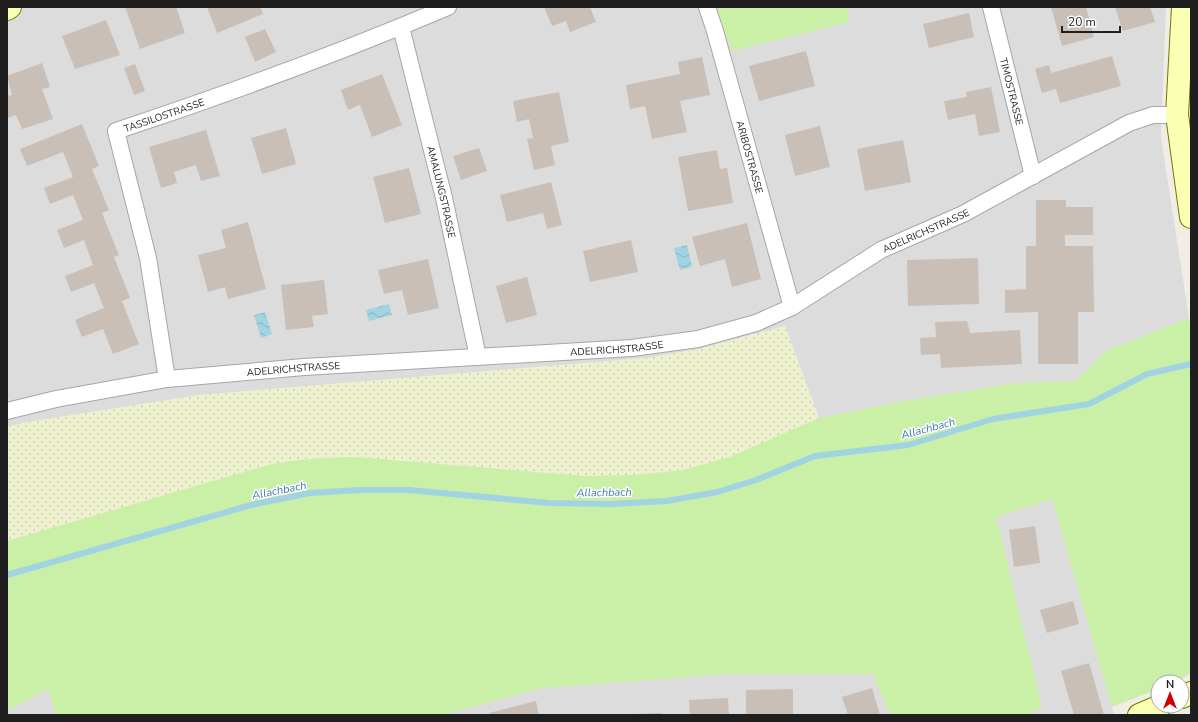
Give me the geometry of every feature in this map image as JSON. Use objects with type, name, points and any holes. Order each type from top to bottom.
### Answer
[{"type":"street","name":"TASSILOSTRASSE","points":[[167,379],[148,258],[116,131],[214,98],[401,27],[448,7]]},
{"type":"street","name":"ARIBOSTRASSE","points":[[707,7],[792,307]]},
{"type":"street","name":"TIMOSTRASSE","points":[[990,7],[1033,176]]},
{"type":"street","points":[[1183,7],[1177,115],[1191,216]]},
{"type":"street","name":"AMALUNGSTRASSE","points":[[401,27],[444,198],[478,357]]},
{"type":"street","name":"ADELRICHSTRASSE","points":[[7,411],[56,399],[167,379],[304,367],[632,348],[698,338],[756,323],[792,307],[881,250],[964,214],[1129,123],[1153,115],[1177,115]]},
{"type":"street","points":[[1139,715],[1150,710]]},
{"type":"shaded area","points":[[7,7],[1166,7],[1161,138],[1189,318],[1107,350],[1075,381],[1015,383],[904,401],[819,418],[785,326],[699,349],[647,358],[200,395],[28,422],[7,427]]},
{"type":"shaded area","points":[[1053,499],[1114,715],[1027,715],[1042,707],[996,517]]},
{"type":"shaded area","points":[[727,674],[873,674],[890,715],[442,715],[542,688]]},
{"type":"shaded area","points":[[48,689],[56,715],[7,715],[7,711]]},
{"type":"green space","points":[[716,7],[847,7],[849,22],[732,51]]},
{"type":"green space","points":[[1189,318],[1191,332],[1191,672],[1188,674],[1150,674],[1150,692],[1112,707],[1052,499],[996,517],[1042,707],[1027,715],[890,715],[873,674],[727,674],[542,688],[442,715],[56,715],[48,689],[7,711],[7,541],[268,465],[301,460],[355,457],[584,476],[635,475],[683,470],[730,457],[819,418],[904,401],[1015,383],[1075,381],[1107,350]]},
{"type":"green space","points":[[785,326],[819,418],[730,457],[683,470],[635,475],[584,476],[355,457],[299,459],[268,465],[7,541],[7,427],[28,422],[200,395],[647,358],[699,349]]},
{"type":"water","points":[[687,245],[692,267],[680,270],[674,248]]},
{"type":"water","points":[[389,304],[392,315],[369,321],[366,310]]},
{"type":"water","points":[[265,312],[272,334],[261,338],[254,315]]},
{"type":"building","points":[[125,7],[176,7],[185,33],[140,49]]},
{"type":"building","points":[[207,7],[260,7],[263,14],[217,33]]},
{"type":"building","points":[[544,7],[590,7],[596,22],[570,32],[566,21],[552,26]]},
{"type":"building","points":[[1051,7],[1086,7],[1094,37],[1062,46]]},
{"type":"building","points":[[1115,7],[1150,7],[1155,22],[1123,31]]},
{"type":"building","points":[[969,13],[974,37],[929,48],[923,24]]},
{"type":"building","points":[[106,20],[120,55],[75,69],[62,36]]},
{"type":"building","points":[[265,29],[276,52],[255,62],[245,37]]},
{"type":"building","points":[[806,51],[815,86],[759,101],[749,66]]},
{"type":"building","points":[[1112,56],[1121,86],[1060,103],[1056,89],[1042,93],[1035,69],[1049,65],[1051,73]]},
{"type":"building","points":[[702,57],[710,95],[680,101],[687,132],[652,139],[645,106],[630,109],[626,85],[680,74],[678,62]]},
{"type":"building","points":[[42,63],[50,87],[42,89],[53,119],[22,129],[16,115],[7,118],[7,96],[12,95],[7,76]]},
{"type":"building","points":[[135,64],[145,91],[134,95],[124,68]]},
{"type":"building","points":[[382,74],[402,125],[372,137],[360,105],[348,110],[341,90]]},
{"type":"building","points":[[991,87],[1000,132],[979,136],[975,114],[948,120],[944,101],[967,97],[966,92]]},
{"type":"building","points":[[559,92],[569,142],[551,146],[555,165],[534,170],[527,139],[533,138],[529,119],[517,122],[513,101]]},
{"type":"building","points":[[82,124],[99,166],[92,169],[109,210],[102,213],[119,255],[114,257],[130,298],[122,301],[139,344],[113,354],[103,329],[82,337],[75,320],[104,308],[94,283],[71,292],[65,276],[93,265],[84,240],[64,248],[57,230],[83,220],[73,195],[50,204],[44,188],[73,177],[63,152],[27,166],[20,149]]},
{"type":"building","points":[[820,126],[830,167],[795,176],[785,135]]},
{"type":"building","points":[[286,128],[296,164],[262,174],[251,138]]},
{"type":"building","points":[[206,130],[220,176],[201,181],[196,165],[174,172],[177,183],[161,188],[149,147]]},
{"type":"building","points":[[903,140],[911,182],[865,191],[857,149]]},
{"type":"building","points":[[479,148],[487,171],[461,180],[453,156]]},
{"type":"building","points":[[717,150],[720,169],[727,168],[733,203],[688,211],[678,157]]},
{"type":"building","points":[[409,168],[421,214],[385,223],[373,177]]},
{"type":"building","points":[[551,182],[562,225],[547,229],[543,213],[507,222],[500,195]]},
{"type":"building","points":[[1036,200],[1066,200],[1066,207],[1093,207],[1093,235],[1065,235],[1065,246],[1093,246],[1094,312],[1078,312],[1078,364],[1038,364],[1038,312],[1005,313],[1005,290],[1026,289],[1026,246],[1036,246]]},
{"type":"building","points":[[248,222],[266,289],[228,299],[225,287],[208,292],[198,255],[226,248],[221,230]]},
{"type":"building","points":[[747,223],[761,279],[732,287],[725,259],[700,266],[692,237]]},
{"type":"building","points":[[631,240],[638,272],[590,282],[583,251]]},
{"type":"building","points":[[978,258],[979,304],[908,306],[907,260]]},
{"type":"building","points":[[428,259],[439,308],[408,315],[402,290],[384,294],[378,270]]},
{"type":"building","points":[[527,277],[537,315],[506,323],[496,286]]},
{"type":"building","points":[[324,280],[328,314],[312,316],[314,327],[286,330],[281,285]]},
{"type":"building","points":[[967,321],[970,333],[1020,330],[1022,364],[941,368],[940,354],[921,355],[920,338],[936,337],[935,322]]},
{"type":"building","points":[[1035,526],[1040,563],[1014,567],[1009,530]]},
{"type":"building","points":[[1073,601],[1079,624],[1047,633],[1040,610]]},
{"type":"building","points":[[1089,663],[1104,715],[1074,715],[1061,671]]},
{"type":"building","points":[[872,688],[880,715],[848,715],[842,697]]},
{"type":"building","points":[[793,689],[793,715],[746,715],[746,690]]},
{"type":"building","points":[[728,698],[729,715],[690,715],[689,700]]},
{"type":"building","points":[[536,701],[539,715],[490,715],[489,713]]},
{"type":"building","points":[[661,713],[661,715],[634,715],[634,714]]},
{"type":"waterway","name":"Allachbach","points":[[7,575],[251,505],[310,493],[359,490],[409,490],[549,503],[611,504],[667,501],[717,492],[756,480],[815,456],[908,445],[993,419],[1089,404],[1147,374],[1191,364]]}]
